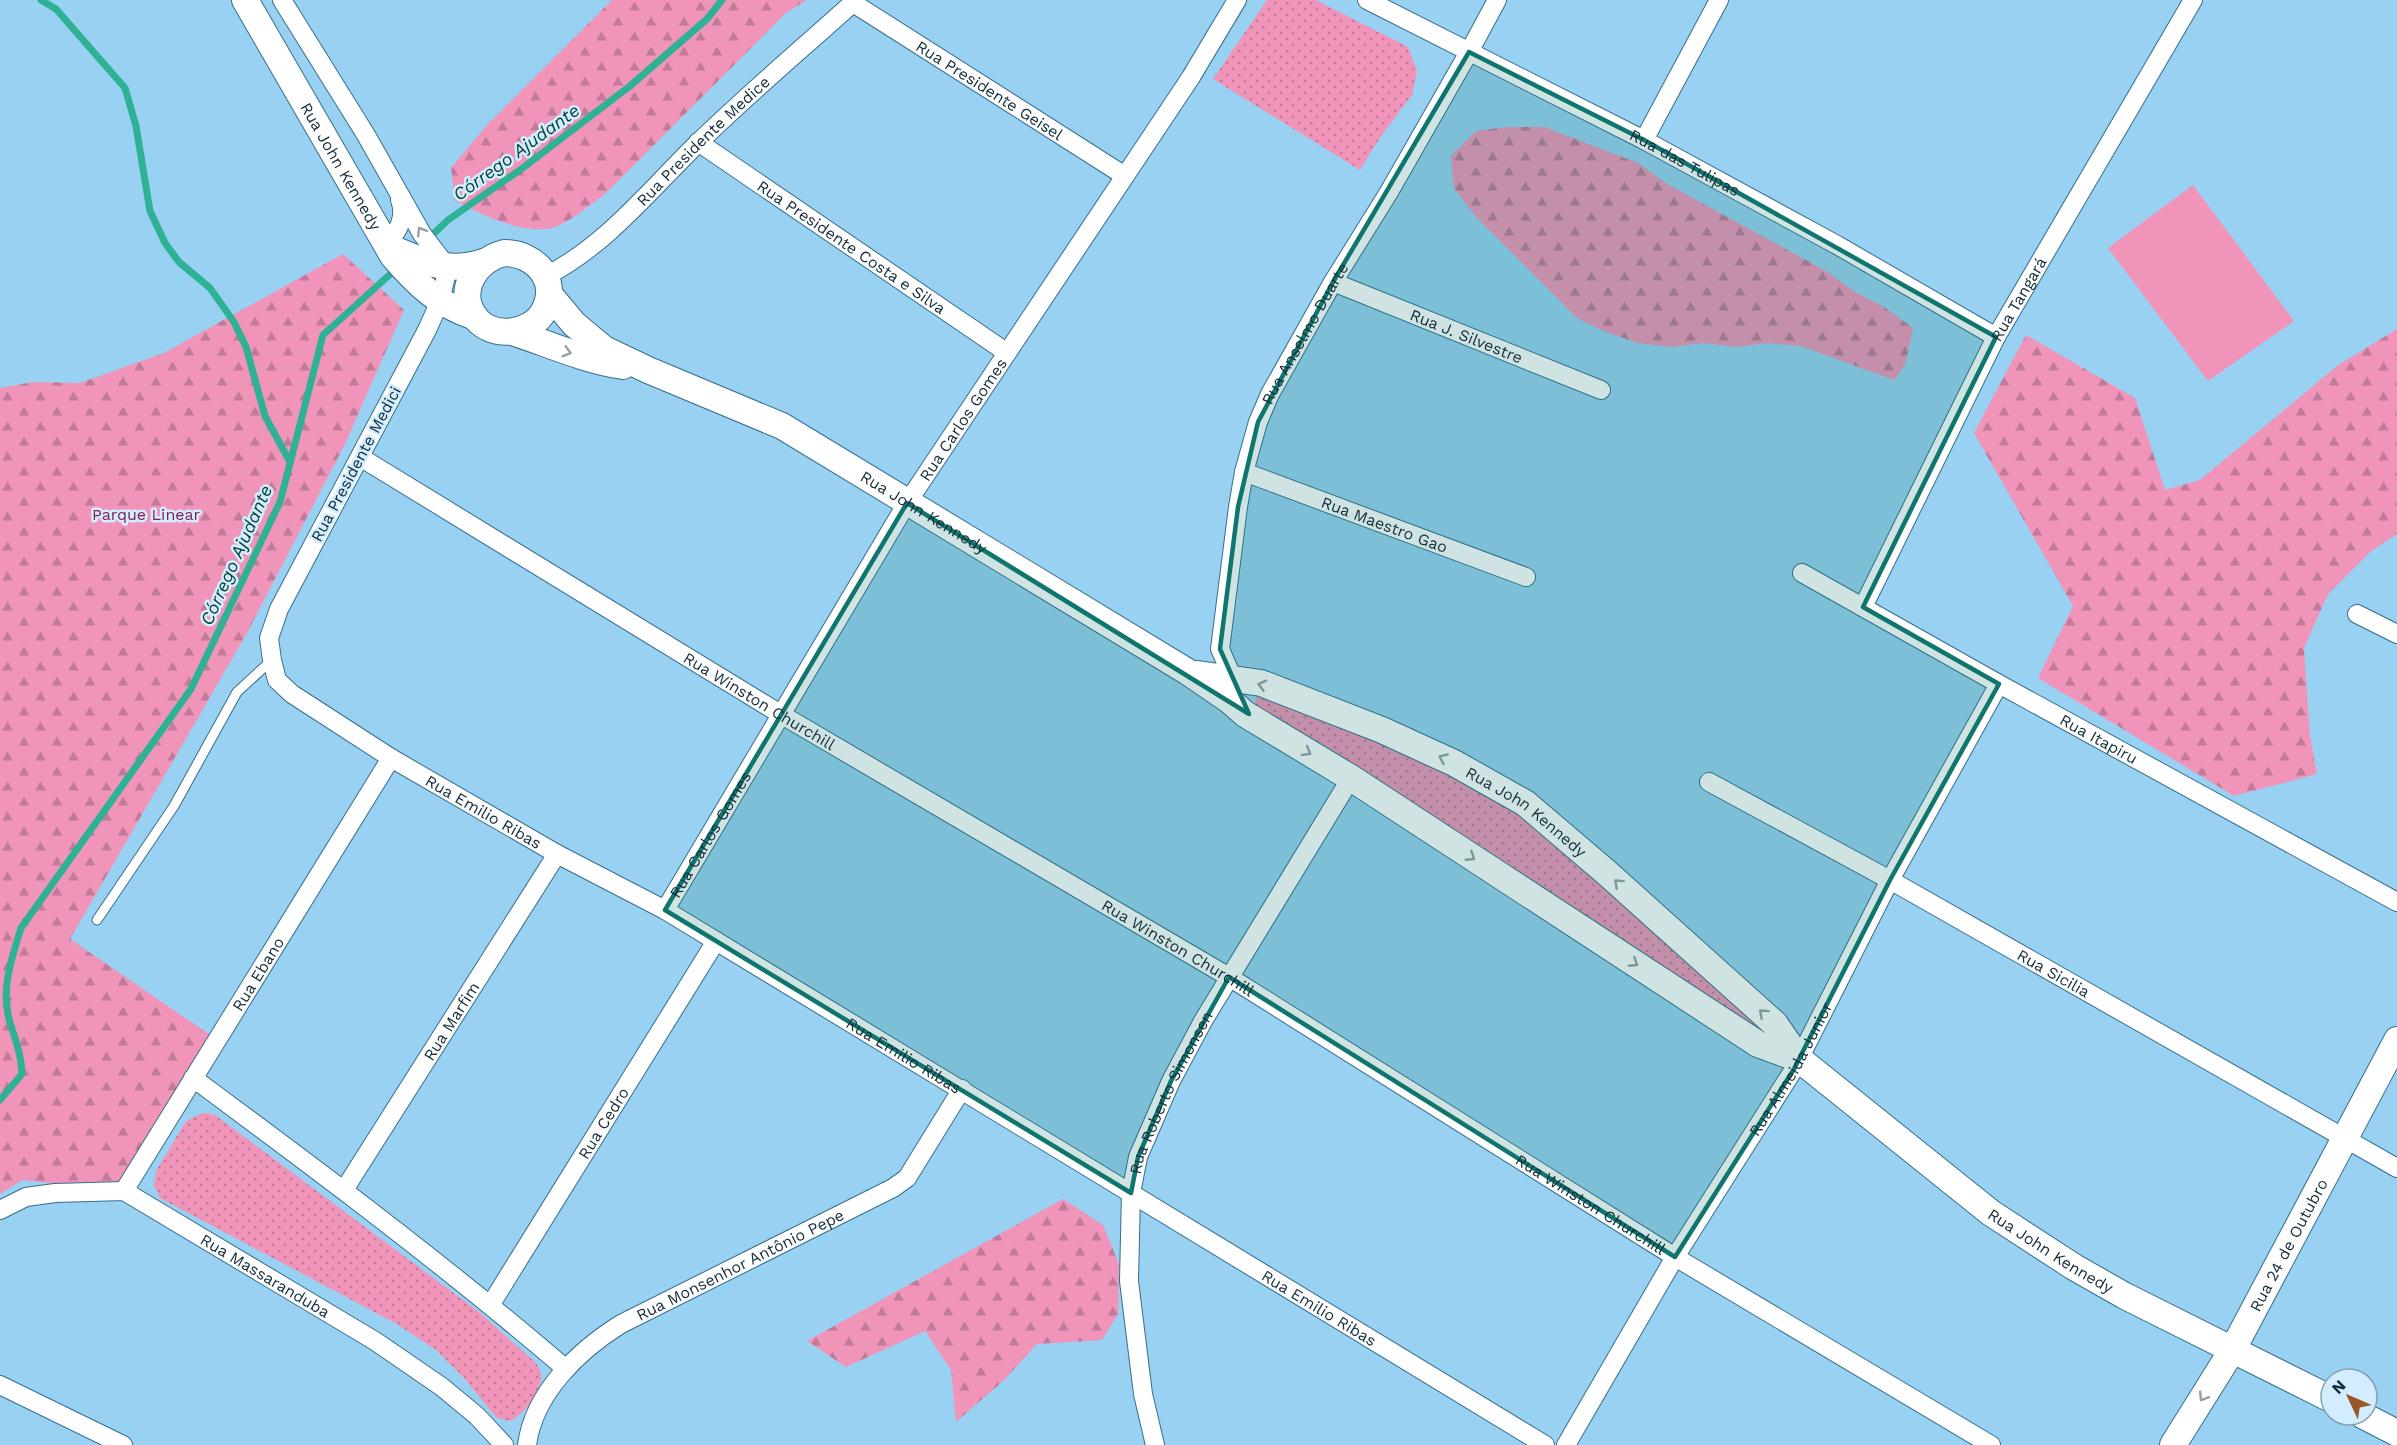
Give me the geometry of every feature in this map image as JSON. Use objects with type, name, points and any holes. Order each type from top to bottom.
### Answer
[{"type":"street","name":"Rua John Kennedy","points":[[244,0],[392,251],[430,271],[440,302],[454,310],[475,317]]},
{"type":"street","points":[[282,0],[366,135],[422,234],[430,271],[470,266],[493,256],[516,253],[536,262],[547,285],[546,305],[533,324],[512,332],[491,328],[475,317],[469,305],[470,282],[483,262]]},
{"type":"street","name":"Rua Carlos Gomes","points":[[665,910],[907,503],[1191,77],[1238,0]]},
{"type":"street","name":"Rua das Tulipas","points":[[1367,0],[1644,140],[1837,245],[1996,337]]},
{"type":"street","name":"Rua Anselmo Duarte","points":[[1231,690],[1220,649],[1244,472],[1258,422],[1270,394],[1333,282],[1389,192],[1497,0]]},
{"type":"street","points":[[1644,140],[1719,0]]},
{"type":"street","name":"Rua Tangará","points":[[1863,607],[1996,337],[2193,0]]},
{"type":"street","name":"Rua Presidente Geisel","points":[[855,1],[1125,176]]},
{"type":"street","name":"Rua Presidente Medice","points":[[547,285],[597,243],[698,142],[855,1]]},
{"type":"street","name":"Rua Presidente Costa e Silva","points":[[698,142],[1006,352]]},
{"type":"street","points":[[392,251],[402,219],[402,207],[397,192]]},
{"type":"street","name":"Rua J. Silvestre","points":[[1333,282],[1601,390]]},
{"type":"street","name":"Rua John Kennedy","points":[[547,285],[574,324],[604,349],[648,370],[782,426],[1188,672],[1231,690],[1261,683],[1382,730],[1454,763],[1525,803],[1607,873],[1775,1024],[1799,1059],[1991,1213],[2074,1267],[2115,1290],[2319,1393]]},
{"type":"street","name":"Rua Presidente Medici","points":[[272,660],[269,638],[279,609],[440,302]]},
{"type":"street","name":"Rua John Kennedy","points":[[512,332],[556,350],[600,362],[648,370]]},
{"type":"street","name":"Rua Winston Churchill","points":[[360,457],[782,714],[1229,977],[1675,1257],[1991,1445]]},
{"type":"street","name":"Rua Maestro Gao","points":[[1244,472],[1526,577]]},
{"type":"street","name":"Rua Itapiru","points":[[1802,573],[1999,684],[2397,902]]},
{"type":"street","points":[[2357,614],[2397,634]]},
{"type":"street","name":"Rua Emilio Ribas","points":[[272,660],[277,680],[292,694],[391,758],[557,854],[665,910],[1545,1445]]},
{"type":"street","name":"Rua Almeida Junior","points":[[1566,1445],[1675,1257],[1799,1059],[1890,880],[1999,684]]},
{"type":"street","name":"Rua John Kennedy","points":[[1231,690],[1245,714],[1351,778],[1758,1044],[1799,1059]]},
{"type":"street","name":"Rua Ebano","points":[[124,1191],[391,758]]},
{"type":"street","name":"Rua Roberto Simonsen","points":[[1155,1445],[1143,1394],[1129,1281],[1131,1192],[1138,1157],[1172,1080],[1229,977],[1351,778]]},
{"type":"street","name":"Rua Sicilia","points":[[1708,782],[1890,880],[2397,1168]]},
{"type":"street","name":"Rua Marfim","points":[[344,1190],[557,854]]},
{"type":"street","name":"Rua Cedro","points":[[491,1305],[716,941]]},
{"type":"street","name":"Rua 24 de Outubro","points":[[2173,1445],[2233,1349],[2397,1040]]},
{"type":"street","points":[[193,1078],[344,1190],[491,1305],[566,1369]]},
{"type":"street","name":"Rua Monsenhor Antônio Pepe","points":[[527,1445],[529,1426],[543,1400],[566,1369],[597,1339],[621,1324],[893,1188],[907,1178],[962,1089]]},
{"type":"street","points":[[0,1210],[26,1197],[55,1193],[124,1191]]},
{"type":"street","name":"Rua Massaranduba","points":[[124,1191],[375,1341],[442,1387],[477,1416],[504,1445]]},
{"type":"street","points":[[0,1385],[123,1445]]},
{"type":"street","points":[[2379,1424],[2397,1433]]},
{"type":"lane","points":[[97,920],[174,806],[237,692],[272,660]]},
{"type":"highlighted area","points":[[1469,52],[1644,140],[1996,337],[1863,607],[1999,684],[1890,880],[1794,1069],[1675,1257],[1229,977],[1171,1081],[1138,1157],[1131,1193],[665,910],[907,503],[1249,714],[1220,649],[1238,507],[1258,422],[1333,282]]},
{"type":"green space","points":[[612,0],[807,0],[787,12],[606,193],[569,220],[554,228],[523,228],[499,221],[455,201],[451,168],[487,125]]},
{"type":"green space","points":[[1267,0],[1316,0],[1408,47],[1417,71],[1412,95],[1379,139],[1360,170],[1213,79]]},
{"type":"green space","points":[[1508,127],[1544,127],[1638,163],[1667,184],[1826,271],[1913,328],[1905,365],[1894,380],[1801,346],[1768,343],[1736,347],[1703,343],[1671,347],[1638,343],[1606,332],[1577,318],[1476,217],[1454,188],[1451,156],[1476,131]]},
{"type":"green space","points":[[2193,185],[2294,321],[2208,381],[2108,248]]},
{"type":"green space","name":"Parque Linear","points":[[343,254],[404,310],[345,444],[247,633],[70,939],[216,1039],[124,1191],[22,1180],[0,1194],[0,388],[33,382],[80,383],[164,353]]},
{"type":"green space","points":[[2397,329],[2397,534],[2370,552],[2328,594],[2304,648],[2310,735],[2317,774],[2234,796],[2038,678],[2073,606],[1974,433],[2026,335],[2135,398],[2165,490],[2200,480],[2337,366]]},
{"type":"green space","points":[[1257,696],[1265,696],[1454,774],[1522,812],[1765,1032],[1254,705]]},
{"type":"green space","points":[[207,1113],[215,1115],[479,1312],[536,1363],[541,1380],[525,1410],[510,1421],[497,1418],[464,1378],[436,1350],[397,1324],[160,1198],[154,1185],[156,1171],[186,1121]]},
{"type":"green space","points":[[1063,1199],[1103,1225],[1119,1264],[1118,1314],[1102,1340],[1037,1344],[1004,1380],[956,1422],[951,1370],[925,1331],[846,1367],[807,1341]]},
{"type":"waterway","points":[[41,0],[56,9],[125,88],[136,126],[150,211],[165,243],[179,262],[210,288],[234,322],[246,347],[265,416],[290,462]]},
{"type":"waterway","name":"Córrego Ajudante","points":[[427,240],[448,220],[524,167],[630,86],[707,19],[722,0]]},
{"type":"waterway","name":"Córrego Ajudante","points":[[0,1100],[22,1074],[6,996],[14,950],[21,928],[191,689],[280,502],[323,335],[397,268]]}]
